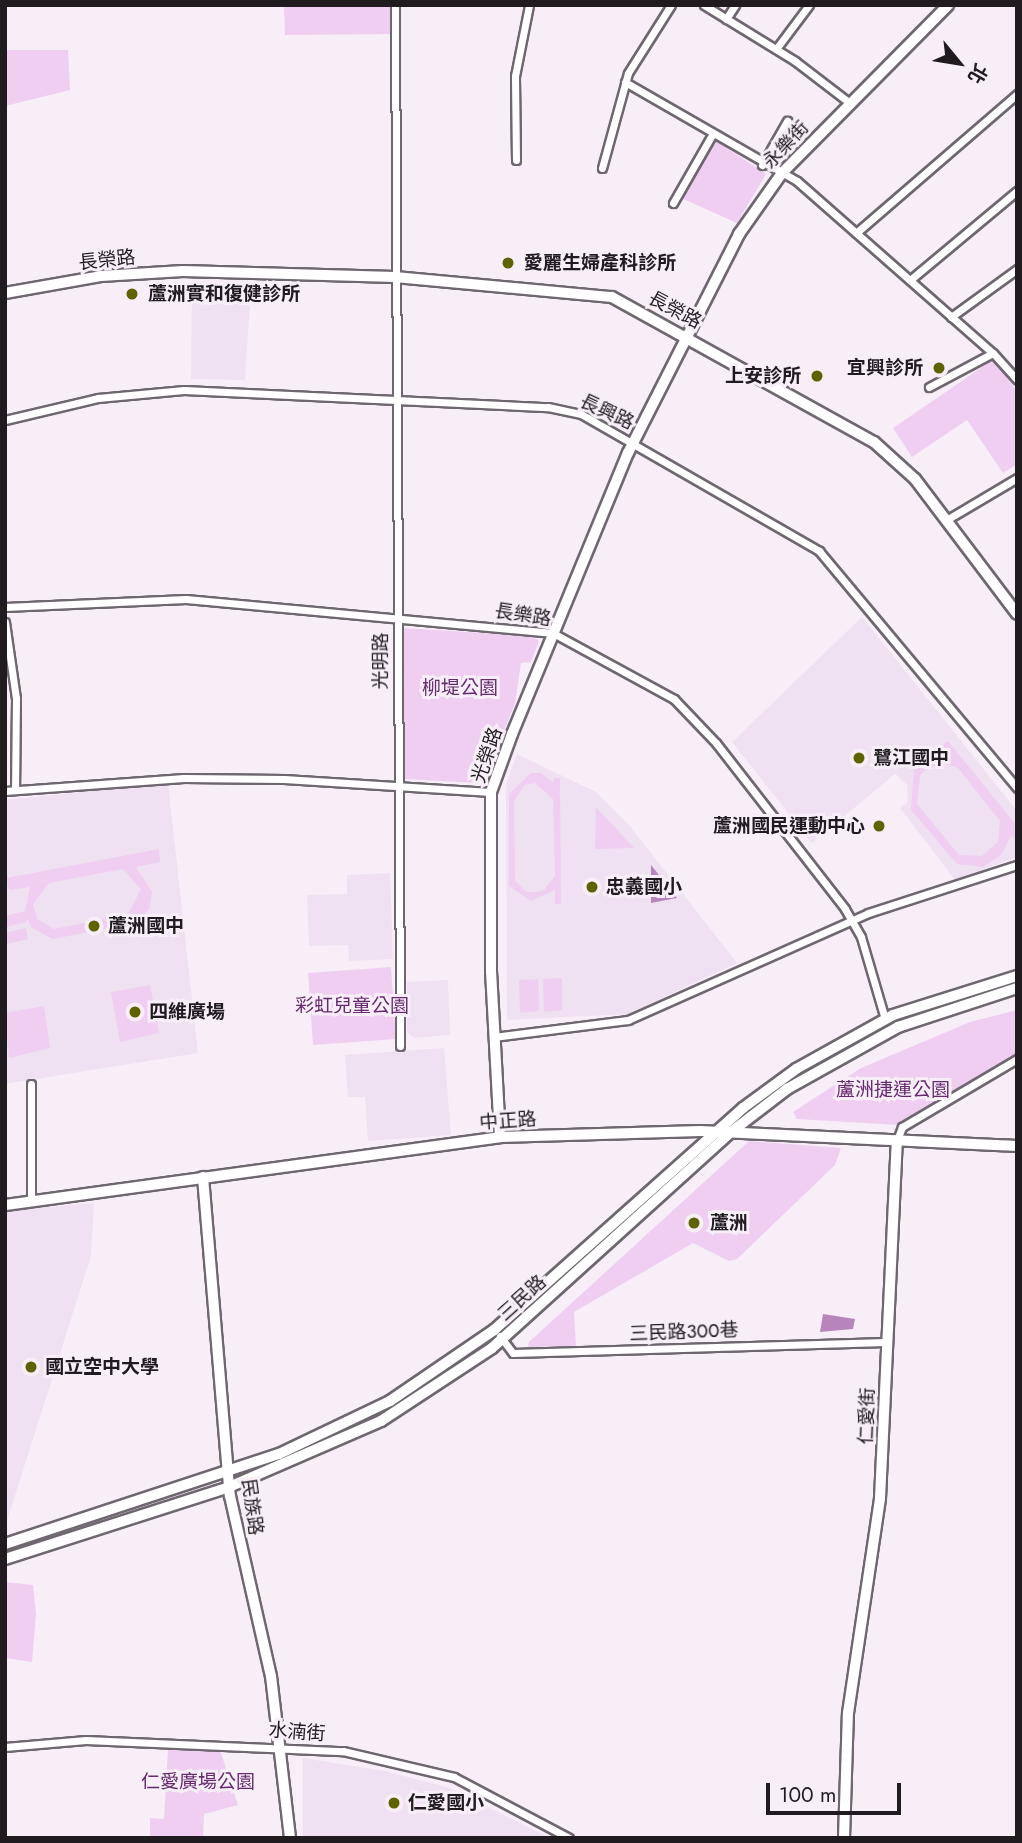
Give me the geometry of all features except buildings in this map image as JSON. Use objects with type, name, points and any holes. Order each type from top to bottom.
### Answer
[{"type":"street","name":"光明路","points":[[396,5],[396,617],[400,1046]]},
{"type":"street","points":[[516,160],[515,76],[529,5]]},
{"type":"street","points":[[602,168],[625,82],[671,5]]},
{"type":"street","points":[[704,5],[776,49],[850,103]]},
{"type":"street","points":[[726,19],[735,5]]},
{"type":"street","points":[[776,49],[809,5]]},
{"type":"street","name":"永樂街","points":[[690,337],[739,234],[782,173],[948,5]]},
{"type":"street","points":[[625,82],[762,165],[782,173],[856,233],[993,353],[1017,380]]},
{"type":"street","points":[[856,233],[1017,94]]},
{"type":"street","points":[[762,165],[787,121]]},
{"type":"street","points":[[673,203],[712,135]]},
{"type":"street","points":[[910,280],[1017,191]]},
{"type":"street","points":[[951,317],[1017,270]]},
{"type":"street","name":"長榮路","points":[[5,293],[101,276],[183,271],[395,277],[612,297],[690,337],[874,442],[915,479],[948,519],[1017,614]]},
{"type":"street","name":"光榮路","points":[[500,1137],[493,1037],[491,792],[553,633],[634,441],[690,337]]},
{"type":"street","points":[[929,387],[993,353]]},
{"type":"street","name":"長興路","points":[[5,420],[99,398],[184,390],[548,407],[581,414],[634,441],[819,551],[1015,783]]},
{"type":"street","points":[[948,519],[1017,478]]},
{"type":"street","name":"長樂路","points":[[5,607],[187,598],[553,633],[674,699],[716,743],[852,920],[885,1019]]},
{"type":"street","points":[[5,622],[16,698],[15,790]]},
{"type":"street","points":[[5,791],[184,778],[491,792]]},
{"type":"street","points":[[493,1037],[628,1020],[852,920],[1017,865]]},
{"type":"street","name":"三民路","points":[[5,1544],[230,1470],[356,1420],[495,1330],[717,1131],[796,1069],[885,1019],[1017,976]]},
{"type":"street","name":"三民路","points":[[5,1559],[229,1487],[381,1421],[503,1339],[731,1132],[787,1089],[857,1046],[939,1010],[1017,988]]},
{"type":"street","points":[[897,1140],[902,1128],[1017,1059]]},
{"type":"street","points":[[31,1084],[31,1202]]},
{"type":"street","name":"中正路","points":[[5,1205],[500,1137],[717,1131],[1017,1146]]},
{"type":"street","name":"仁愛街","points":[[844,1838],[848,1713],[880,1498],[897,1140]]},
{"type":"street","name":"民族路","points":[[203,1177],[230,1470],[229,1487],[282,1746],[290,1838]]},
{"type":"street","name":"三民路300巷","points":[[495,1330],[513,1353],[886,1342]]},
{"type":"street","name":"水湳街","points":[[5,1747],[86,1740],[282,1746],[343,1751],[427,1768],[522,1810],[569,1838]]},
{"type":"shaded area","points":[[192,284],[251,285],[245,380],[191,379]]},
{"type":"shaded area","name":"鷺江國中","points":[[862,617],[1017,811],[1017,857],[955,880],[900,808],[908,802],[907,785],[895,774],[812,843],[732,742]]},
{"type":"shaded area","name":"忠義國小","points":[[517,754],[596,792],[629,825],[737,963],[628,1014],[507,1020],[506,784]]},
{"type":"shaded area","name":"蘆洲國中","points":[[168,783],[198,1053],[5,1084],[5,800]]},
{"type":"shaded area","points":[[651,865],[677,898],[651,903]]},
{"type":"shaded area","points":[[390,873],[393,959],[349,961],[348,945],[309,946],[307,895],[347,894],[347,875]]},
{"type":"shaded area","points":[[448,980],[450,1035],[414,1038],[407,1032],[407,982]]},
{"type":"shaded area","points":[[444,1048],[451,1135],[368,1141],[365,1097],[348,1097],[345,1055]]},
{"type":"shaded area","name":"國立空中大學","points":[[94,1203],[91,1256],[5,1527],[5,1211]]},
{"type":"shaded area","points":[[823,1314],[855,1319],[853,1329],[820,1332]]},
{"type":"shaded area","name":"仁愛國小","points":[[303,1758],[385,1771],[450,1788],[550,1838],[303,1838]]},
{"type":"green space","points":[[284,5],[395,5],[395,34],[285,35]]},
{"type":"green space","points":[[5,50],[68,50],[70,90],[5,106]]},
{"type":"green space","points":[[713,139],[766,174],[737,223],[681,198]]},
{"type":"green space","points":[[994,359],[1017,392],[1017,464],[1003,473],[967,420],[912,457],[893,428]]},
{"type":"green space","name":"柳堤公園","points":[[403,628],[532,636],[539,641],[531,662],[521,663],[515,703],[485,778],[477,783],[403,779]]},
{"type":"green space","points":[[948,741],[1017,826],[1017,841],[1011,835],[1001,855],[983,867],[957,864],[911,810],[914,769],[943,753],[939,747]],"holes":[[[946,764],[958,768],[1000,821],[998,842],[982,856],[959,855],[917,804],[920,775],[927,768]]]},
{"type":"green space","points":[[531,773],[541,773],[554,783],[554,778],[560,778],[561,904],[555,904],[555,890],[531,901],[509,886],[509,794]],"holes":[[[535,783],[553,799],[555,876],[544,890],[527,892],[515,881],[514,801],[525,785]]]},
{"type":"green space","points":[[596,807],[634,848],[595,849]]},
{"type":"green space","points":[[159,849],[160,862],[136,867],[152,892],[149,909],[138,922],[53,939],[32,928],[26,917],[27,922],[6,927],[5,916],[25,911],[30,887],[9,890],[7,878]],"holes":[[[123,869],[141,889],[128,914],[54,929],[37,919],[33,904],[49,883]]]},
{"type":"green space","points":[[26,928],[28,939],[7,944],[5,933]]},
{"type":"green space","name":"彩虹兒童公園","points":[[391,967],[396,1039],[313,1045],[308,973]]},
{"type":"green space","points":[[562,978],[562,1010],[544,1012],[543,979]]},
{"type":"green space","points":[[538,979],[539,1011],[520,1013],[519,980]]},
{"type":"green space","name":"四維廣場","points":[[150,985],[159,1033],[120,1042],[111,992]]},
{"type":"green space","points":[[44,1006],[50,1048],[9,1058],[5,1013]]},
{"type":"green space","name":"蘆洲捷運公園","points":[[1017,1010],[1017,1056],[898,1125],[797,1119],[793,1112],[861,1068],[970,1022]]},
{"type":"green space","points":[[749,1141],[841,1148],[835,1165],[737,1259],[729,1261],[693,1243],[574,1312],[576,1346],[528,1347],[529,1342]]},
{"type":"green space","points":[[5,1582],[33,1585],[36,1614],[32,1662],[5,1658]]},
{"type":"green space","name":"仁愛廣場公園","points":[[168,1750],[220,1750],[238,1805],[204,1814],[203,1838],[150,1838],[150,1818],[164,1819]]},
{"type":"place","name":"愛麗生婦產科診所","points":[[508,263]]},
{"type":"place","name":"蘆洲實和復健診所","points":[[132,294]]},
{"type":"place","name":"宜興診所","points":[[939,368]]},
{"type":"place","name":"上安診所","points":[[817,376]]},
{"type":"place","name":"鷺江國中","points":[[859,758]]},
{"type":"place","name":"蘆洲國民運動中心","points":[[879,826]]},
{"type":"place","name":"忠義國小","points":[[592,887]]},
{"type":"place","name":"蘆洲國中","points":[[94,926]]},
{"type":"place","name":"四維廣場","points":[[135,1012]]},
{"type":"place","name":"蘆洲","points":[[694,1223]]},
{"type":"place","name":"國立空中大學","points":[[31,1367]]},
{"type":"place","name":"仁愛國小","points":[[394,1803]]}]
